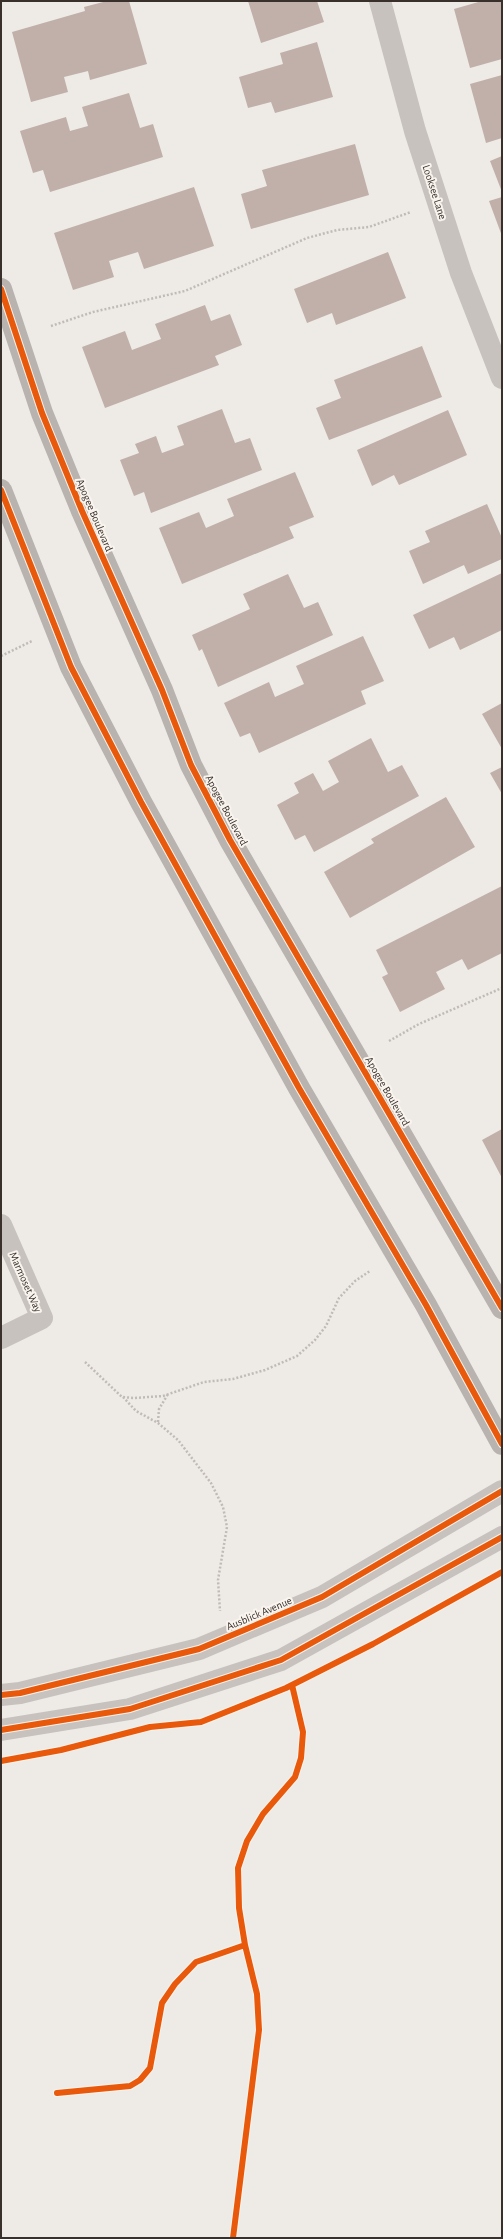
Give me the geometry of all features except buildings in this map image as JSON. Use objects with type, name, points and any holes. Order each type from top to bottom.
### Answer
[{"type":"street","name":"Looksee Lane","points":[[380,1],[415,131],[461,273],[502,378]]},
{"type":"street","name":"Apogee Boulevard","points":[[1,289],[45,420],[130,623],[162,690],[191,765],[230,840],[502,1308]]},
{"type":"street","points":[[1,490],[71,666],[141,802],[299,1088],[426,1305],[502,1444]]},
{"type":"street","name":"Marmoset Way","points":[[1,1225],[42,1318],[1,1338]]},
{"type":"street","name":"Ausblick Avenue","points":[[1,1695],[20,1694],[199,1649],[322,1597],[502,1491]]},
{"type":"street","points":[[1,1730],[130,1709],[280,1660],[502,1537]]},
{"type":"path","points":[[52,326],[93,312],[185,291],[307,238],[337,230],[369,226],[411,212]]},
{"type":"path","points":[[1,656],[33,641]]},
{"type":"path","points":[[389,1042],[419,1024],[502,988]]},
{"type":"path","points":[[122,1397],[134,1398],[169,1394],[204,1382],[233,1379],[265,1370],[297,1356],[326,1326],[339,1298],[355,1281],[370,1271]]},
{"type":"path","points":[[85,1362],[136,1411],[158,1423],[182,1446],[211,1483],[223,1507],[227,1527],[218,1580],[220,1614]]},
{"type":"path","points":[[158,1423],[159,1409],[169,1394]]},
{"type":"cycle path","points":[[1,289],[42,413],[82,511],[162,690],[191,765],[230,840],[502,1308]]},
{"type":"cycle path","points":[[1,490],[71,667],[141,802],[299,1088],[426,1305],[502,1444]]},
{"type":"cycle path","points":[[1,1695],[20,1693],[199,1649],[322,1597],[502,1491]]},
{"type":"cycle path","points":[[1,1730],[130,1709],[281,1660],[502,1537]]},
{"type":"cycle path","points":[[1,1761],[61,1750],[150,1727],[201,1722],[286,1688],[373,1644],[502,1572]]},
{"type":"cycle path","points":[[233,2238],[259,2030],[257,1994],[245,1945],[239,1908],[238,1868],[247,1841],[263,1814],[295,1777],[301,1758],[303,1732],[292,1685]]},
{"type":"cycle path","points":[[57,2093],[130,2086],[140,2080],[150,2068],[162,2003],[175,1984],[196,1962],[245,1945]]}]
